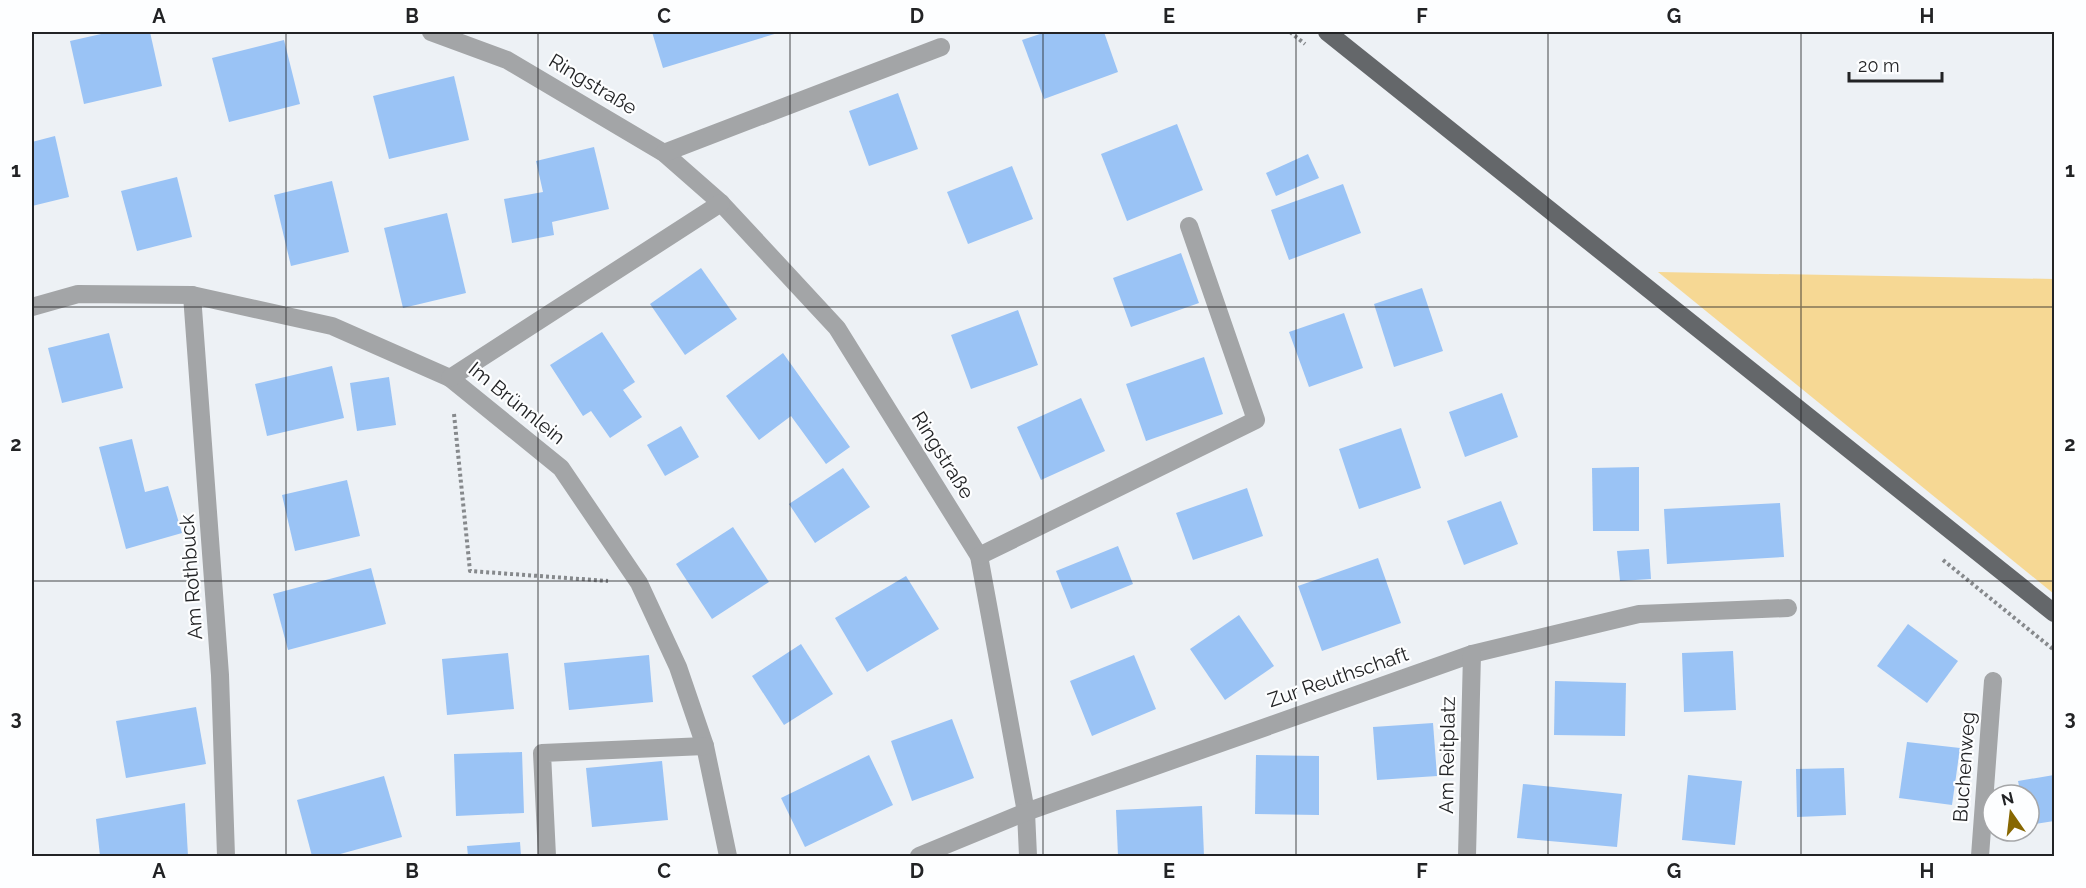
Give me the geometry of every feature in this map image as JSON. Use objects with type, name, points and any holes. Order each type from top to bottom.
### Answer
[{"type":"main road","points":[[1327,32],[2055,613]]},
{"type":"street","name":"Ringstraße","points":[[430,32],[507,60],[664,153],[721,203],[837,328],[979,556],[1026,812],[1028,856]]},
{"type":"street","points":[[664,153],[941,47]]},
{"type":"street","points":[[450,378],[721,203]]},
{"type":"street","points":[[979,556],[1256,420],[1189,226]]},
{"type":"street","name":"Im Brünnlein","points":[[32,307],[78,294],[192,295],[332,326],[450,378],[561,468],[639,583],[678,667],[705,746],[728,856]]},
{"type":"street","name":"Am Rothbuck","points":[[192,295],[220,675],[226,856]]},
{"type":"street","name":"Zur Reuthschaft","points":[[919,856],[1026,812],[1472,654],[1639,614],[1788,608]]},
{"type":"street","name":"Am Reitplatz","points":[[1467,856],[1472,654]]},
{"type":"street","name":"Buchenweg","points":[[1980,856],[1993,681]]},
{"type":"street","points":[[547,856],[542,753],[705,746]]},
{"type":"path","points":[[450,378],[470,571],[639,583]]},
{"type":"shaded area","points":[[1658,272],[2054,279],[2054,594]]},
{"type":"building","points":[[110,32],[150,32],[162,86],[84,104],[70,41]]},
{"type":"building","points":[[652,32],[781,32],[663,68]]},
{"type":"building","points":[[1046,32],[1104,32],[1118,72],[1044,99],[1022,40]]},
{"type":"building","points":[[284,40],[300,104],[229,122],[212,58]]},
{"type":"building","points":[[454,76],[469,140],[389,159],[373,96]]},
{"type":"building","points":[[898,93],[918,149],[869,166],[849,111]]},
{"type":"building","points":[[1177,124],[1203,190],[1127,221],[1101,154]]},
{"type":"building","points":[[55,136],[69,197],[32,206],[32,142]]},
{"type":"building","points":[[594,147],[609,209],[552,222],[554,235],[512,243],[504,199],[543,192],[536,161]]},
{"type":"building","points":[[1308,154],[1319,178],[1276,196],[1266,173]]},
{"type":"building","points":[[1012,166],[1033,219],[968,244],[947,192]]},
{"type":"building","points":[[177,177],[192,237],[137,251],[121,191]]},
{"type":"building","points":[[332,181],[349,252],[291,266],[274,195]]},
{"type":"building","points":[[1343,184],[1361,233],[1289,260],[1271,210]]},
{"type":"building","points":[[447,213],[466,293],[403,308],[384,228]]},
{"type":"building","points":[[1181,253],[1199,303],[1131,327],[1113,278]]},
{"type":"building","points":[[701,268],[737,319],[685,355],[650,304]]},
{"type":"building","points":[[1422,288],[1443,351],[1394,367],[1374,304]]},
{"type":"building","points":[[1018,310],[1038,365],[971,389],[951,335]]},
{"type":"building","points":[[1344,313],[1363,368],[1309,387],[1289,332]]},
{"type":"building","points":[[602,332],[635,382],[623,390],[642,417],[610,438],[591,411],[583,416],[550,365]]},
{"type":"building","points":[[109,333],[123,388],[62,403],[48,348]]},
{"type":"building","points":[[783,353],[850,447],[826,464],[791,416],[759,440],[726,396]]},
{"type":"building","points":[[1204,357],[1223,414],[1146,441],[1126,384]]},
{"type":"building","points":[[332,366],[344,418],[267,436],[255,384]]},
{"type":"building","points":[[389,377],[396,425],[357,431],[350,383]]},
{"type":"building","points":[[1502,393],[1518,437],[1465,457],[1449,412]]},
{"type":"building","points":[[1081,398],[1105,451],[1041,480],[1017,427]]},
{"type":"building","points":[[681,426],[699,457],[665,476],[647,445]]},
{"type":"building","points":[[1401,428],[1421,488],[1359,509],[1339,449]]},
{"type":"building","points":[[132,439],[145,492],[168,486],[182,533],[126,549],[99,447]]},
{"type":"building","points":[[1639,467],[1639,531],[1593,531],[1592,468]]},
{"type":"building","points":[[843,468],[870,507],[815,543],[789,504]]},
{"type":"building","points":[[347,480],[360,536],[295,551],[282,495]]},
{"type":"building","points":[[1247,488],[1263,536],[1193,560],[1176,513]]},
{"type":"building","points":[[1501,501],[1518,544],[1464,565],[1447,521]]},
{"type":"building","points":[[1780,503],[1784,557],[1667,564],[1664,509]]},
{"type":"building","points":[[733,527],[769,582],[712,619],[676,564]]},
{"type":"building","points":[[1118,546],[1133,584],[1071,609],[1056,571]]},
{"type":"building","points":[[1649,549],[1651,579],[1620,581],[1617,551]]},
{"type":"building","points":[[1378,558],[1401,623],[1322,651],[1298,586]]},
{"type":"building","points":[[371,568],[386,624],[288,650],[273,594]]},
{"type":"building","points":[[906,576],[939,629],[867,672],[835,618]]},
{"type":"building","points":[[1239,615],[1274,666],[1225,700],[1190,649]]},
{"type":"building","points":[[1908,624],[1958,661],[1927,703],[1877,666]]},
{"type":"building","points":[[801,644],[833,694],[784,725],[752,676]]},
{"type":"building","points":[[1733,651],[1736,710],[1684,712],[1682,653]]},
{"type":"building","points":[[508,653],[514,709],[447,715],[442,659]]},
{"type":"building","points":[[649,655],[653,702],[569,710],[564,663]]},
{"type":"building","points":[[1134,655],[1156,709],[1092,736],[1070,681]]},
{"type":"building","points":[[1555,681],[1626,683],[1625,736],[1554,735]]},
{"type":"building","points":[[196,707],[206,764],[126,778],[116,721]]},
{"type":"building","points":[[952,719],[974,778],[912,801],[891,741]]},
{"type":"building","points":[[1433,723],[1437,776],[1377,780],[1373,727]]},
{"type":"building","points":[[1907,742],[1960,748],[1952,805],[1899,798]]},
{"type":"building","points":[[522,752],[524,813],[456,816],[454,754]]},
{"type":"building","points":[[869,755],[893,805],[805,847],[781,798]]},
{"type":"building","points":[[1256,755],[1319,756],[1319,815],[1255,814]]},
{"type":"building","points":[[662,761],[668,820],[592,827],[586,768]]},
{"type":"building","points":[[1844,768],[1846,815],[1797,817],[1796,769]]},
{"type":"building","points":[[1688,775],[1742,781],[1735,845],[1682,840]]},
{"type":"building","points":[[2054,775],[2054,821],[2041,823],[2041,783],[2018,783],[2018,781]]},
{"type":"building","points":[[384,776],[402,837],[333,856],[312,856],[297,800]]},
{"type":"building","points":[[1523,784],[1622,794],[1617,847],[1517,838]]},
{"type":"building","points":[[185,803],[188,856],[100,856],[96,819]]},
{"type":"building","points":[[1202,806],[1204,856],[1118,856],[1116,810]]},
{"type":"building","points":[[520,842],[521,856],[468,856],[467,846]]}]
